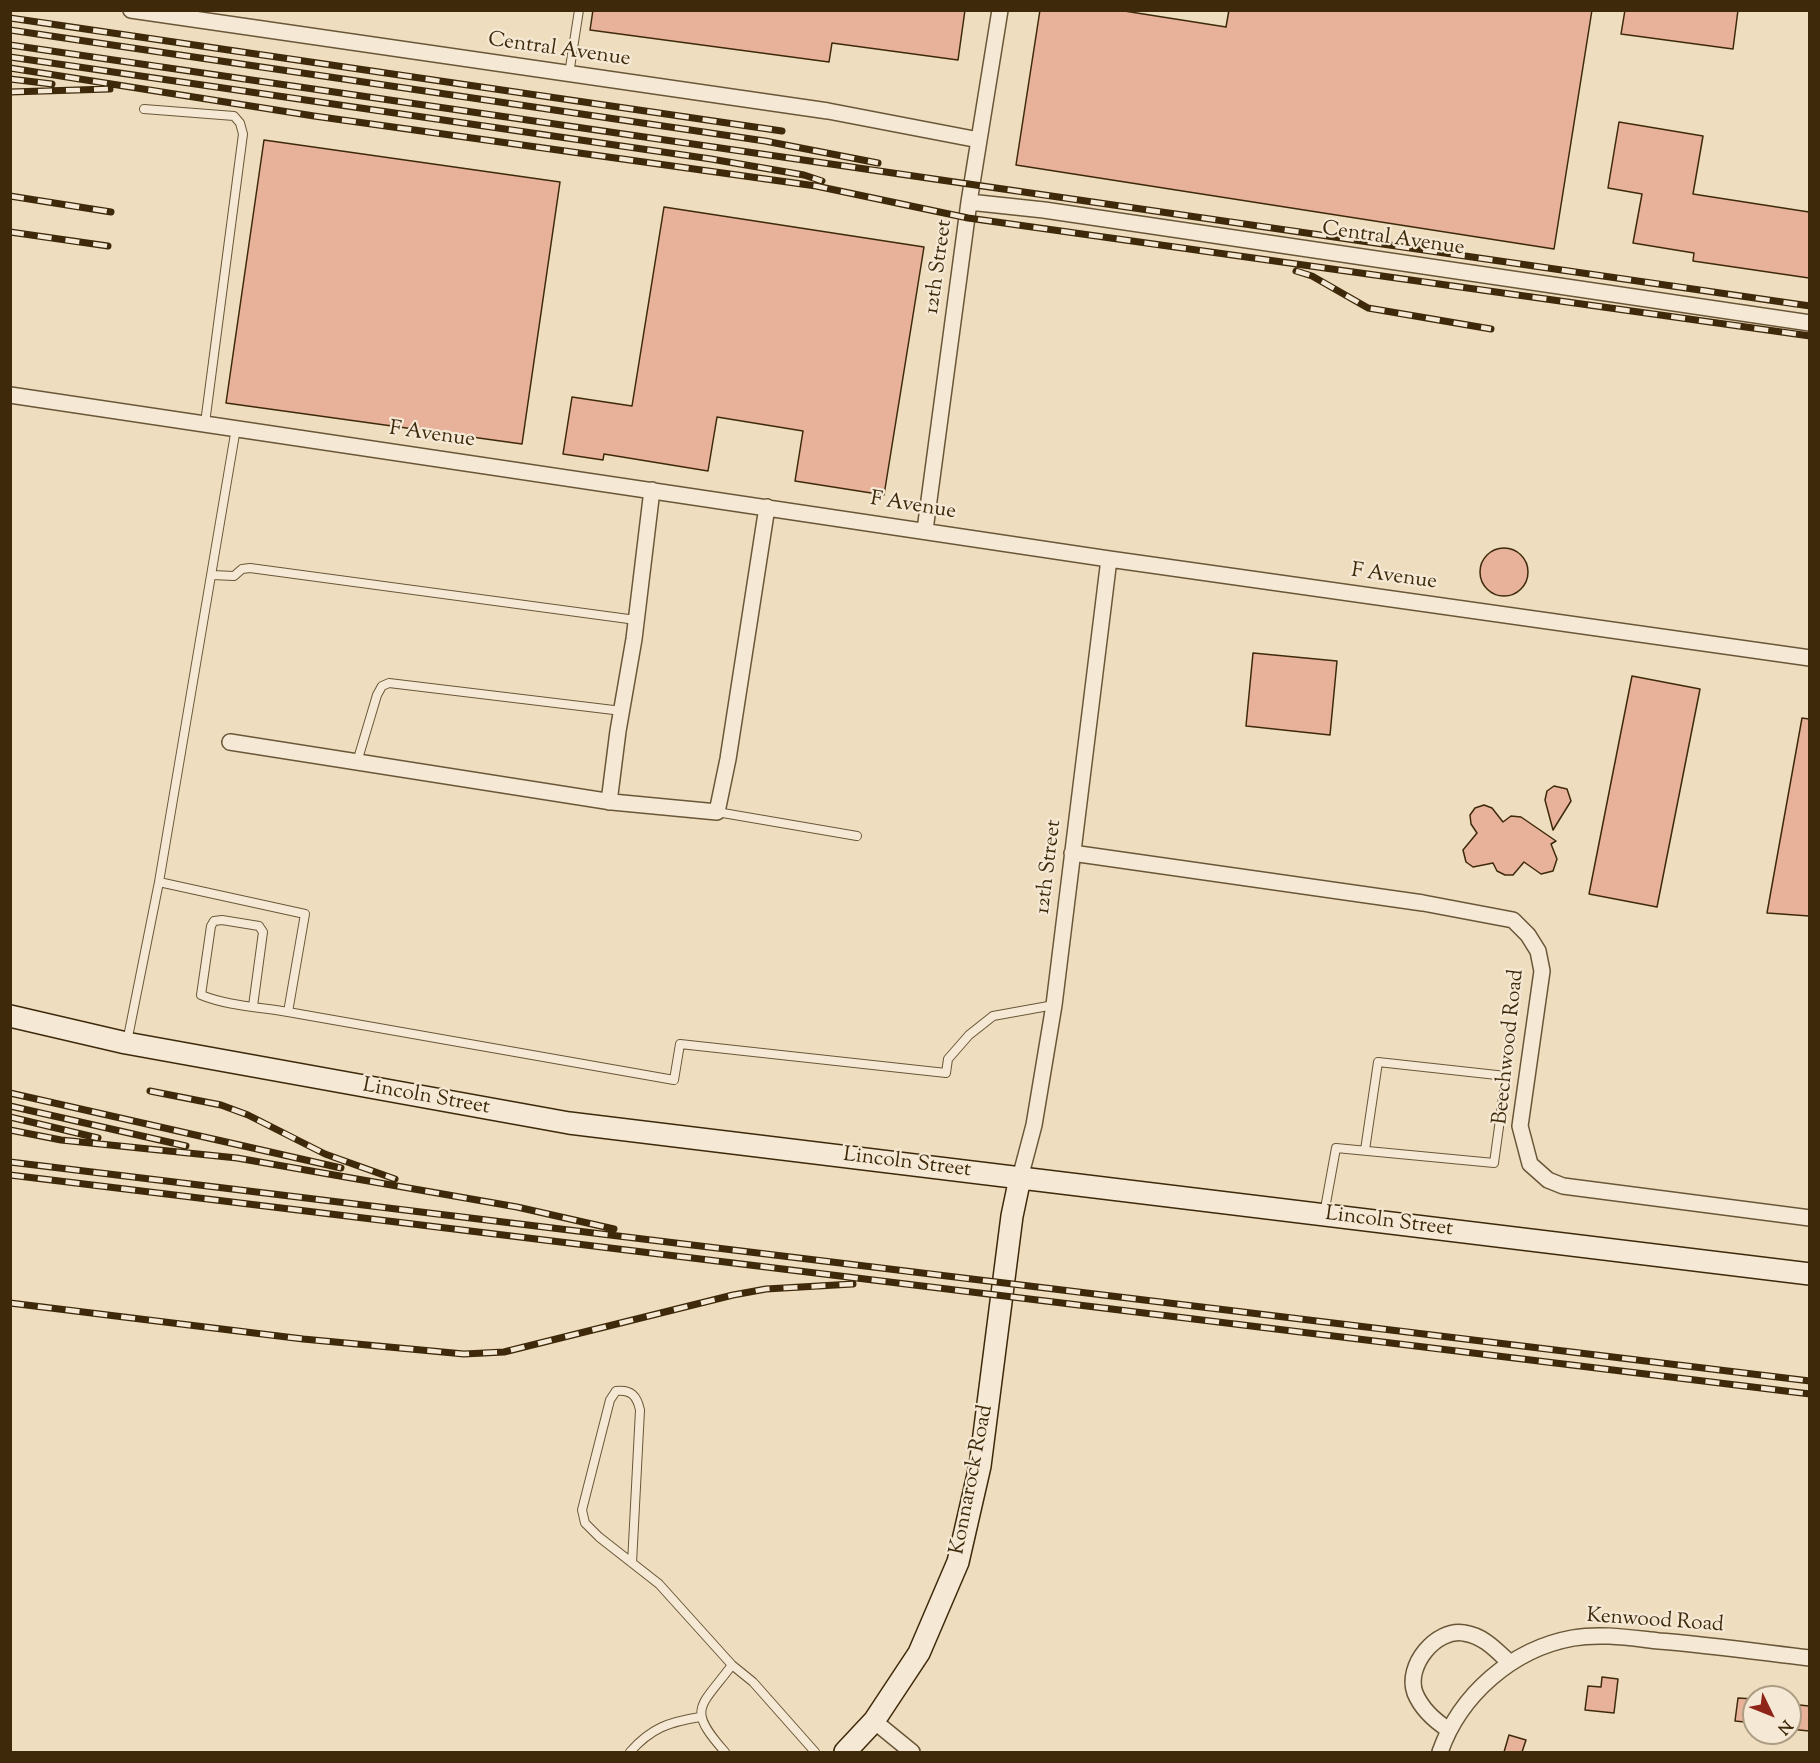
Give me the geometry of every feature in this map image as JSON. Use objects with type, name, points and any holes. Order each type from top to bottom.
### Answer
[{"type":"main road","name":"Lincoln Street","points":[[10,1016],[126,1043],[569,1123],[1809,1274]]},
{"type":"main road","name":"Konnarock Road","points":[[845,1752],[874,1720],[904,1678],[930,1632],[958,1562],[980,1466],[1012,1216],[1020,1178]]},
{"type":"street","name":"Central Avenue","points":[[131,10],[828,111],[979,140]]},
{"type":"street","name":"12th Street","points":[[925,530],[969,202],[1000,10]]},
{"type":"street","name":"Central Avenue","points":[[969,202],[1056,212],[1809,323]]},
{"type":"street","name":"F Avenue","points":[[10,394],[1109,559],[1809,658]]},
{"type":"street","points":[[609,802],[636,620],[652,490]]},
{"type":"street","points":[[230,742],[609,802],[717,812],[728,759],[768,507]]},
{"type":"street","name":"12th Street","points":[[1020,1178],[1034,1125],[1054,1005],[1109,559]]},
{"type":"street","name":"Beechwood Road","points":[[1072,853],[1423,903],[1513,920],[1528,935],[1538,951],[1542,971],[1520,1126],[1530,1164],[1548,1180],[1563,1186],[1809,1218]]},
{"type":"street","points":[[1449,1730],[1434,1720],[1414,1691],[1414,1679],[1419,1659],[1429,1646],[1444,1636],[1462,1632],[1485,1640],[1510,1663]]},
{"type":"street","name":"Kenwood Road","points":[[1440,1752],[1449,1730],[1479,1689],[1510,1663],[1551,1644],[1589,1636],[1691,1644],[1809,1658]]},
{"type":"street","points":[[874,1720],[912,1752]]},
{"type":"lane","points":[[569,74],[579,10]]},
{"type":"lane","points":[[144,109],[234,116],[240,123],[243,134],[205,423]]},
{"type":"lane","points":[[126,1043],[159,882],[237,428]]},
{"type":"lane","points":[[212,575],[234,576],[242,569],[250,568],[636,620]]},
{"type":"lane","points":[[357,762],[377,696],[382,686],[389,683],[621,711]]},
{"type":"lane","points":[[717,812],[857,836]]},
{"type":"lane","points":[[159,882],[305,914],[288,1011]]},
{"type":"lane","points":[[253,1006],[263,932],[259,926],[222,920],[214,921],[210,926],[201,995],[253,1006],[674,1080],[680,1044],[946,1073],[948,1059],[969,1035],[993,1016],[1054,1005]]},
{"type":"lane","points":[[1324,1215],[1336,1148],[1494,1163],[1506,1076],[1378,1062],[1365,1150]]},
{"type":"lane","points":[[632,1563],[640,1410],[638,1400],[632,1393],[624,1390],[616,1391],[610,1400],[582,1510],[585,1523],[598,1538],[659,1584],[732,1665],[753,1682],[814,1752]]},
{"type":"lane","points":[[725,1752],[705,1730],[700,1717],[703,1704],[732,1665]]},
{"type":"lane","points":[[630,1752],[642,1739],[669,1722],[700,1717]]},
{"type":"building","points":[[593,10],[965,10],[958,60],[832,43],[829,62],[590,30]]},
{"type":"building","points":[[1040,10],[1118,10],[1226,27],[1229,10],[1592,10],[1554,249],[1016,165]]},
{"type":"building","points":[[1625,10],[1738,10],[1733,49],[1621,34]]},
{"type":"building","points":[[1619,122],[1703,136],[1693,194],[1809,212],[1809,278],[1693,261],[1694,253],[1633,243],[1642,194],[1608,188]]},
{"type":"building","points":[[264,140],[560,182],[522,444],[226,403]]},
{"type":"building","points":[[664,207],[924,247],[884,495],[795,481],[803,431],[717,417],[708,471],[604,454],[603,460],[563,454],[572,397],[632,406]]},
{"type":"building","points":[[1499,548],[1509,548],[1521,555],[1528,567],[1528,577],[1521,589],[1509,596],[1499,596],[1484,585],[1480,577],[1480,567],[1491,552]]},
{"type":"building","points":[[1253,653],[1337,661],[1330,735],[1246,726]]},
{"type":"building","points":[[1632,676],[1700,689],[1657,907],[1589,894]]},
{"type":"building","points":[[1802,718],[1809,719],[1809,916],[1767,913]]},
{"type":"building","points":[[1554,786],[1567,789],[1571,801],[1553,830],[1545,800],[1547,791]]},
{"type":"building","points":[[1484,805],[1492,808],[1503,822],[1511,816],[1521,817],[1556,841],[1551,844],[1557,859],[1553,871],[1541,874],[1524,862],[1513,875],[1505,875],[1497,871],[1493,863],[1473,867],[1466,862],[1463,850],[1477,833],[1471,824],[1470,815],[1475,808]]},
{"type":"building","points":[[1602,1677],[1618,1679],[1614,1713],[1585,1710],[1588,1686],[1601,1687]]},
{"type":"building","points":[[1738,1698],[1742,1698],[1742,1722],[1735,1721]]},
{"type":"building","points":[[1802,1705],[1809,1706],[1809,1731],[1802,1730]]},
{"type":"building","points":[[1509,1735],[1526,1740],[1522,1752],[1504,1752]]},
{"type":"railway","points":[[10,18],[782,131]]},
{"type":"railway","points":[[10,30],[765,141],[878,163]]},
{"type":"railway","points":[[10,45],[1810,306]]},
{"type":"railway","points":[[10,57],[711,159],[804,175],[822,181]]},
{"type":"railway","points":[[10,68],[314,116],[816,186],[968,218],[1810,336]]},
{"type":"railway","points":[[10,79],[52,84]]},
{"type":"railway","points":[[10,92],[110,89]]},
{"type":"railway","points":[[10,196],[111,212]]},
{"type":"railway","points":[[10,232],[108,246]]},
{"type":"railway","points":[[1296,271],[1312,276],[1368,308],[1491,329]]},
{"type":"railway","points":[[150,1091],[221,1105],[248,1115],[325,1154],[395,1179]]},
{"type":"railway","points":[[10,1093],[341,1168]]},
{"type":"railway","points":[[10,1106],[186,1146]]},
{"type":"railway","points":[[10,1117],[98,1138]]},
{"type":"railway","points":[[10,1130],[61,1140],[237,1158],[517,1207],[614,1229]]},
{"type":"railway","points":[[10,1162],[1810,1381]]},
{"type":"railway","points":[[10,1175],[1810,1394]]},
{"type":"railway","points":[[10,1303],[303,1339],[464,1354],[504,1352],[733,1295],[766,1289],[853,1284]]}]
